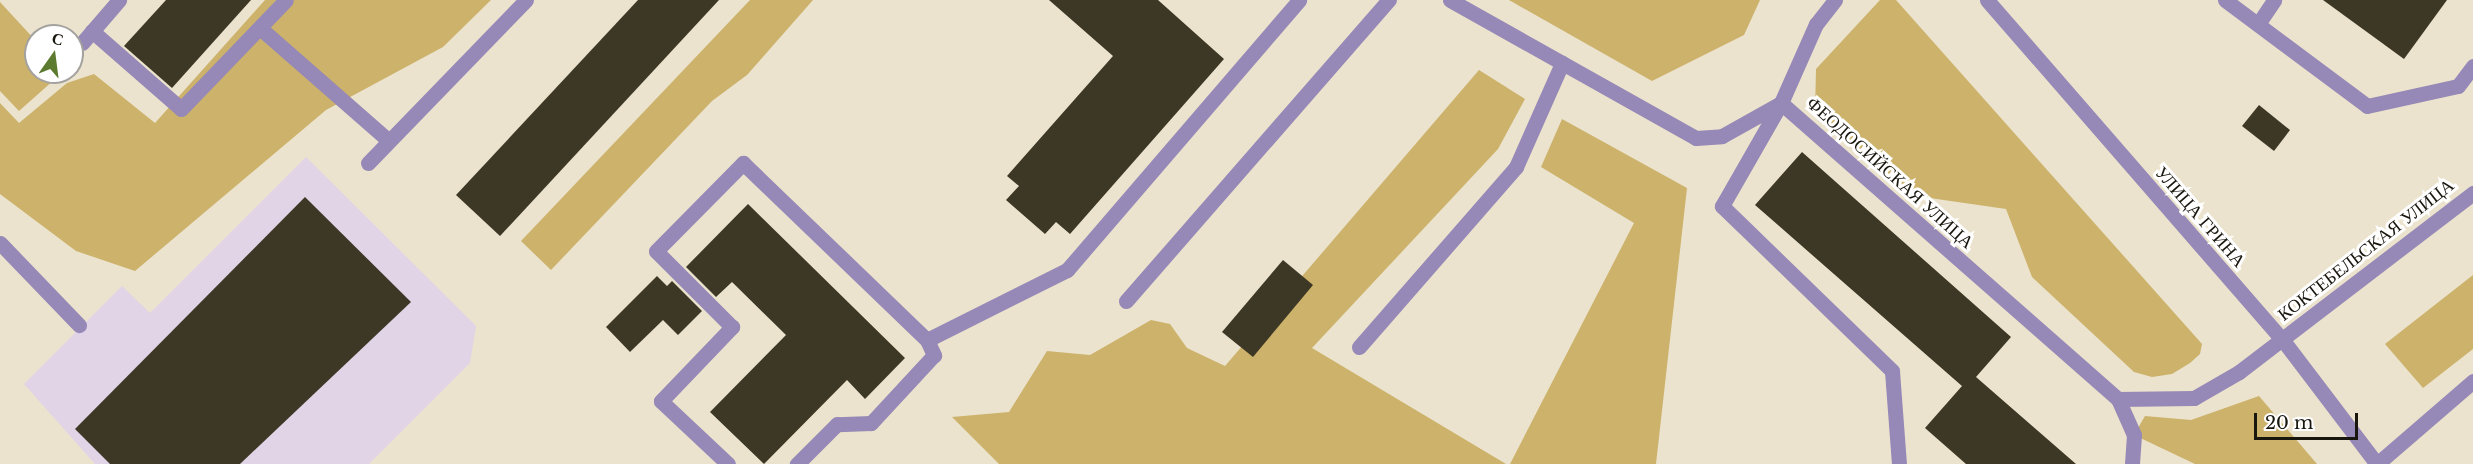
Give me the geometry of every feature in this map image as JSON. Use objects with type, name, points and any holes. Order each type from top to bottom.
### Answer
[{"type":"street","points":[[84,40],[119,0]]},
{"type":"street","points":[[92,31],[181,109],[286,0]]},
{"type":"street","points":[[368,163],[526,0]]},
{"type":"street","points":[[927,340],[1067,270],[1299,0]]},
{"type":"street","points":[[1126,301],[1389,0]]},
{"type":"street","name":"ФЕОДОСИЙСКАЯ УЛИЦА","points":[[1450,0],[1696,138],[1722,136],[1781,103],[2118,399]]},
{"type":"street","points":[[1835,0],[1816,24],[1781,103],[1722,206],[1892,371],[1899,464]]},
{"type":"street","name":"УЛИЦА ГРИНА","points":[[1987,0],[2283,339],[2377,464]]},
{"type":"street","points":[[2225,0],[2367,106],[2458,86],[2473,66]]},
{"type":"street","points":[[2258,24],[2274,0]]},
{"type":"street","points":[[260,28],[389,141]]},
{"type":"street","points":[[1359,347],[1516,167],[1562,63]]},
{"type":"street","points":[[728,464],[662,401],[732,327],[656,251],[743,163],[927,340],[934,355],[872,423],[837,424],[797,464]]},
{"type":"street","name":"КОКТЕБЕЛЬСКАЯ УЛИЦА","points":[[2283,339],[2473,193]]},
{"type":"street","points":[[0,243],[79,326]]},
{"type":"street","points":[[2132,464],[2134,435],[2118,399],[2194,398],[2283,339]]},
{"type":"street","points":[[2377,464],[2473,381]]},
{"type":"shaded area","points":[[265,0],[491,0],[443,47],[326,110],[135,271],[76,251],[0,194],[0,103],[19,123],[66,84],[84,84],[84,77],[94,74],[155,123]]},
{"type":"shaded area","points":[[750,0],[813,0],[747,75],[712,101],[551,270],[521,241]]},
{"type":"shaded area","points":[[1509,0],[1760,0],[1744,35],[1652,81]]},
{"type":"shaded area","points":[[1880,0],[1896,0],[2202,344],[2200,354],[2190,363],[2172,374],[2152,377],[2134,372],[2032,277],[2006,209],[1916,196],[1815,113],[1816,69]]},
{"type":"shaded area","points":[[0,2],[24,28],[24,84],[49,84],[19,111],[0,91]]},
{"type":"shaded area","points":[[1479,70],[1525,99],[1498,149],[1312,348],[1506,464],[999,464],[952,417],[1009,412],[1047,351],[1090,355],[1151,320],[1170,324],[1187,348],[1225,366]]},
{"type":"shaded area","points":[[1562,119],[1687,188],[1656,464],[1510,464],[1634,223],[1541,167]]},
{"type":"shaded area","points":[[306,157],[476,326],[470,363],[369,464],[95,464],[24,384],[122,286],[150,313]]},
{"type":"shaded area","points":[[2473,275],[2473,349],[2423,388],[2385,344]]},
{"type":"shaded area","points":[[2259,396],[2317,464],[2195,464],[2134,435],[2145,416],[2191,420]]},
{"type":"building","points":[[166,0],[251,0],[172,88],[124,46]]},
{"type":"building","points":[[638,0],[719,0],[500,236],[456,195]]},
{"type":"building","points":[[1049,0],[1158,0],[1224,59],[1070,234],[1056,222],[1045,234],[1006,200],[1019,186],[1007,176],[1113,56]]},
{"type":"building","points":[[2323,0],[2447,0],[2404,59]]},
{"type":"building","points":[[2259,105],[2290,130],[2274,151],[2242,126]]},
{"type":"building","points":[[1802,152],[2011,337],[1976,377],[2076,464],[1966,464],[1925,428],[1962,386],[1755,205]]},
{"type":"building","points":[[305,197],[411,302],[240,464],[110,464],[75,429]]},
{"type":"building","points":[[748,204],[905,358],[865,399],[847,380],[764,464],[710,412],[786,335],[732,282],[716,297],[686,267]]},
{"type":"building","points":[[1283,260],[1313,285],[1253,357],[1222,332]]},
{"type":"building","points":[[657,276],[667,286],[672,281],[702,311],[678,335],[663,320],[630,352],[606,327]]}]
